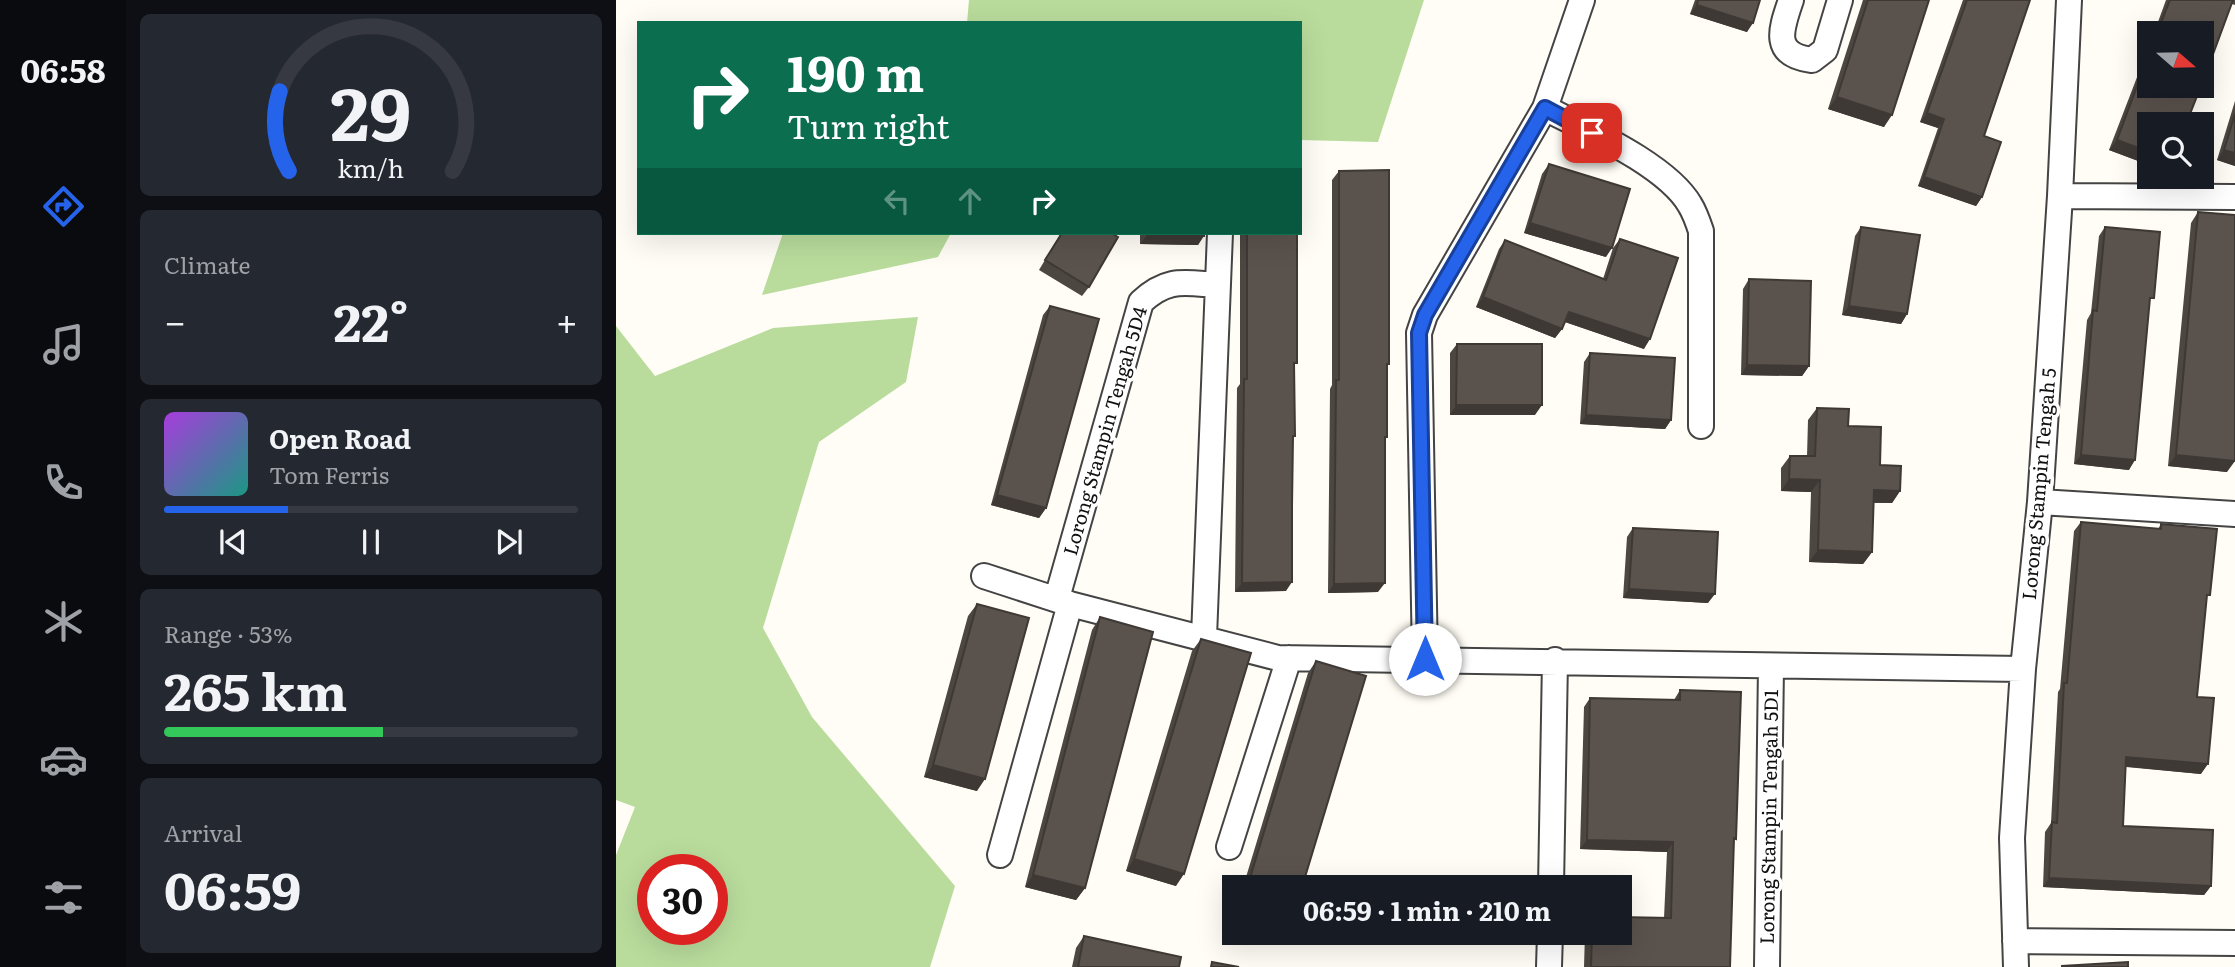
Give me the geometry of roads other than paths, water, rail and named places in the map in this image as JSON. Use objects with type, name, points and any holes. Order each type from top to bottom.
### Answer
[{"type":"street","points":[[1425,659],[1419,333],[1425,315],[1545,108],[1582,0]]},
{"type":"street","points":[[1791,0],[1780,31],[1784,48],[1796,58],[1812,60],[1825,50],[1840,0]]},
{"type":"street","name":"Lorong Stampin Tengah 5","points":[[2016,967],[2012,838],[2040,502],[2070,0]]},
{"type":"street","points":[[1545,108],[1616,145],[1660,172],[1690,204],[1701,231],[1701,426]]},
{"type":"street","points":[[2060,196],[2235,197]]},
{"type":"street","points":[[1204,637],[1220,235]]},
{"type":"street","name":"Lorong Stampin Tengah 5D4","points":[[1000,856],[1141,302],[1152,292],[1170,283],[1217,285]]},
{"type":"street","points":[[2040,502],[2235,514]]},
{"type":"street","points":[[984,576],[1064,601],[1278,658],[2024,669]]},
{"type":"street","points":[[1229,847],[1289,658]]},
{"type":"street","points":[[1551,875],[1555,660]]},
{"type":"street","name":"Lorong Stampin Tengah 5D1","points":[[1767,967],[1771,666]]},
{"type":"street","points":[[2015,941],[2235,943]]},
{"type":"street","points":[[1549,967],[1550,945]]}]
